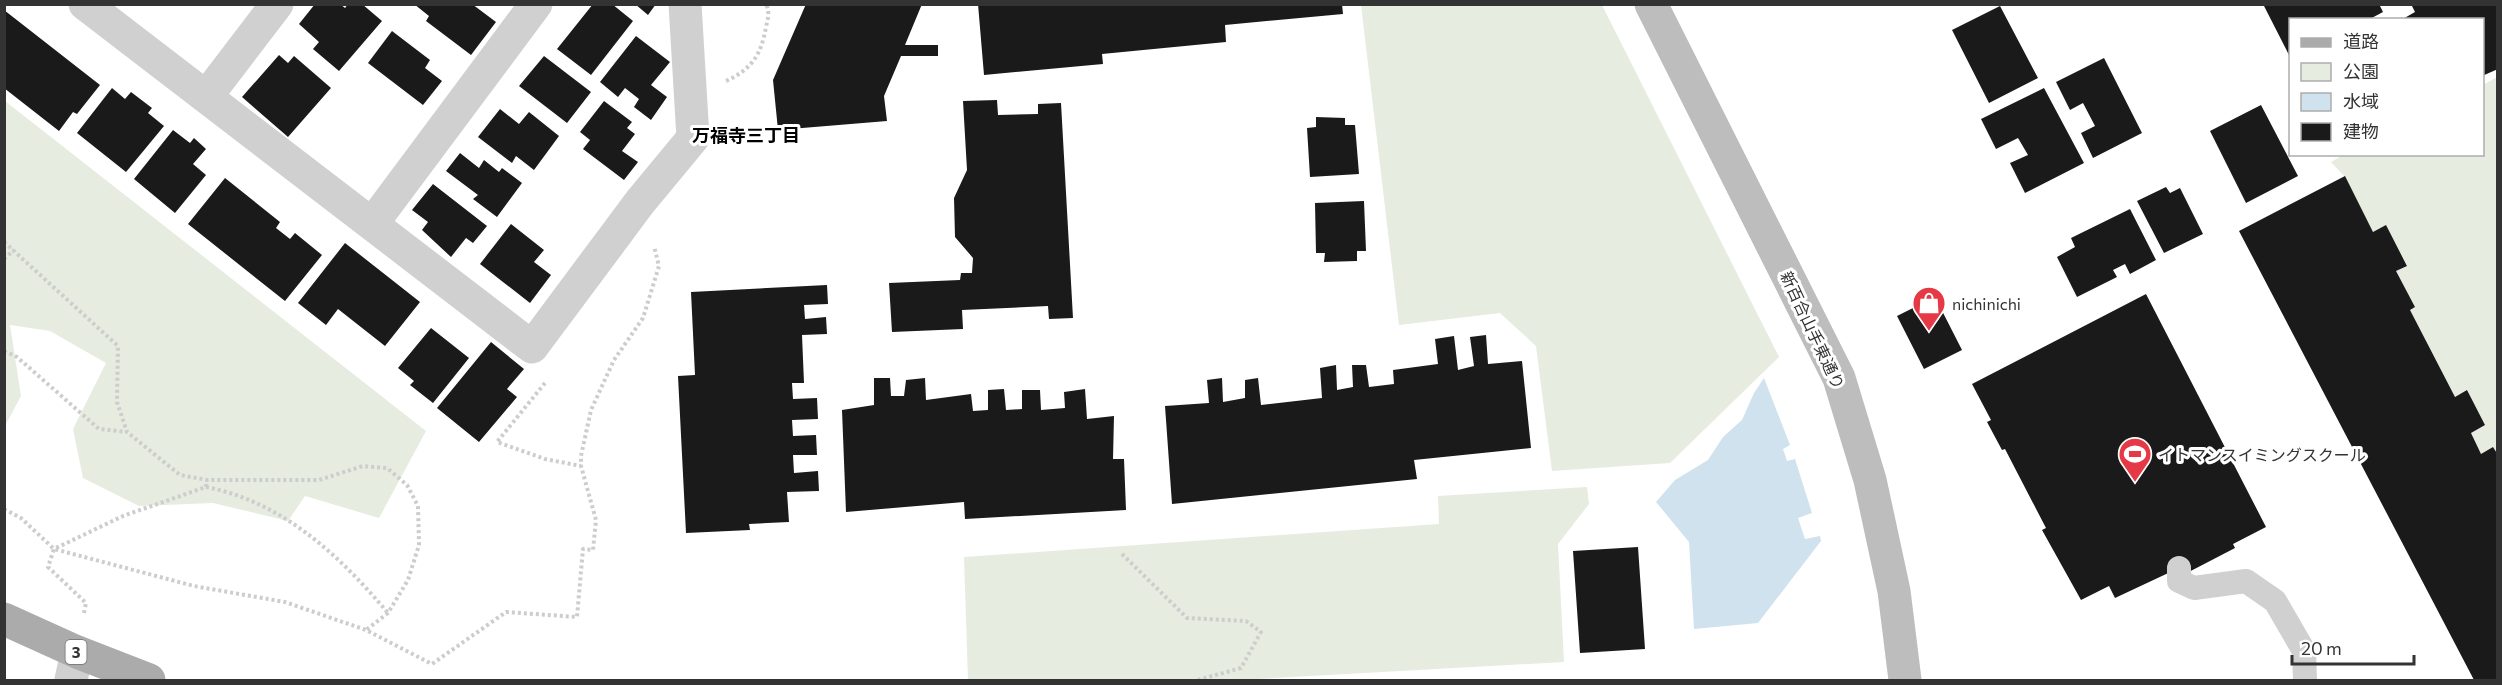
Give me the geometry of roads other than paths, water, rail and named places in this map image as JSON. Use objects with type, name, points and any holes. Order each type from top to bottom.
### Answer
[{"type":"main road","name":"3","points":[[4,619],[74,666],[149,681]]},
{"type":"street","points":[[85,4],[532,347],[640,202],[693,138],[685,4]]},
{"type":"street","points":[[206,97],[277,4]]},
{"type":"street","points":[[372,224],[536,4]]},
{"type":"street","name":"新百合山手東通り","points":[[1651,4],[1839,378],[1875,502],[1894,591],[1905,681]]},
{"type":"lane","points":[[2179,568],[2179,581],[2194,588],[2246,581],[2275,601],[2304,651],[2305,681]]},
{"type":"water","points":[[1764,378],[1790,445],[1783,449],[1787,461],[1795,459],[1812,513],[1798,518],[1805,539],[1820,536],[1821,541],[1758,623],[1694,629],[1689,542],[1656,502],[1675,480],[1708,460],[1723,437],[1742,420],[1754,393]]},
{"type":"place","name":"nichinichi","points":[[1929,332]]},
{"type":"place","name":"イトマンスイミングスクール","points":[[2135,483]]},
{"type":"district","name":"万福寺三丁目","points":[[746,135]]}]
